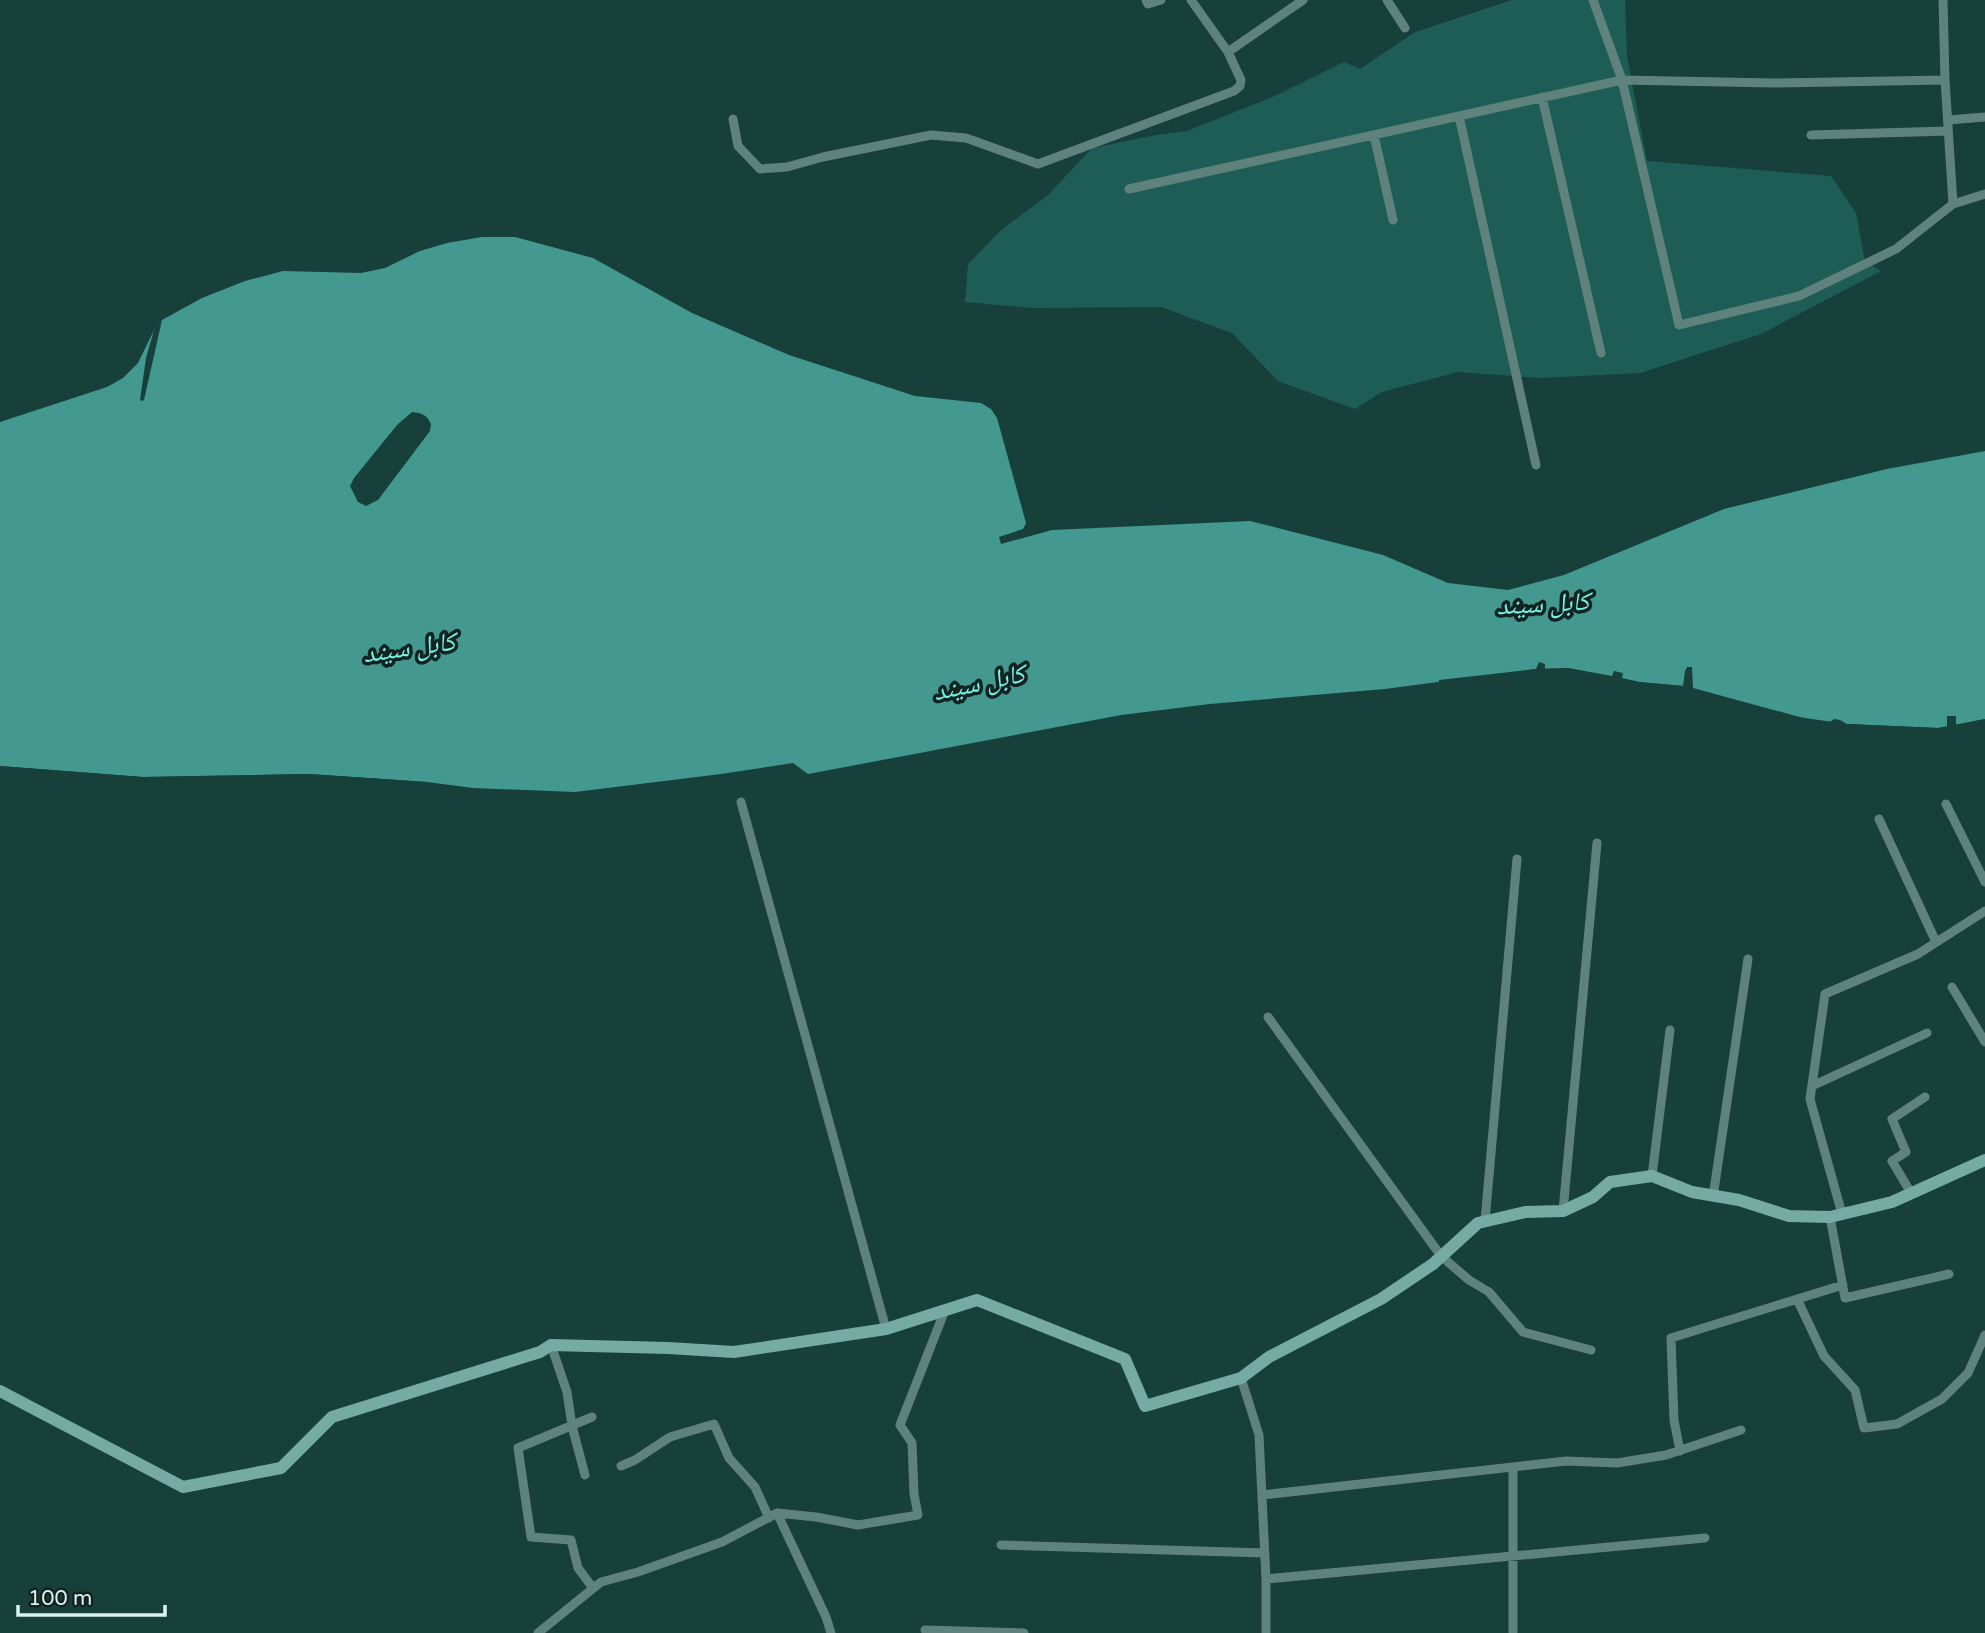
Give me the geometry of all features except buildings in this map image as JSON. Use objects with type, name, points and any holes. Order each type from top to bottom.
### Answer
[{"type":"street","points":[[1146,0],[1148,4],[1161,0]]},
{"type":"street","points":[[733,119],[738,146],[760,169],[787,167],[931,135],[966,138],[1038,164],[1234,91],[1240,86],[1241,80],[1228,52],[1191,0]]},
{"type":"street","points":[[1228,52],[1303,0]]},
{"type":"street","points":[[1387,0],[1405,28]]},
{"type":"street","points":[[1593,0],[1622,80],[1679,325],[1799,296],[1896,249],[1953,204],[1985,194]]},
{"type":"street","points":[[1943,0],[1953,204]]},
{"type":"street","points":[[1129,189],[1622,80],[1773,83],[1945,80]]},
{"type":"street","points":[[1542,97],[1601,353]]},
{"type":"street","points":[[1459,116],[1536,465]]},
{"type":"street","points":[[1948,120],[1985,117]]},
{"type":"street","points":[[1811,135],[1948,131]]},
{"type":"street","points":[[1374,135],[1393,220]]},
{"type":"street","points":[[741,802],[886,1329]]},
{"type":"street","points":[[1946,804],[1985,882]]},
{"type":"street","points":[[1879,819],[1936,942]]},
{"type":"street","points":[[1563,1211],[1597,843]]},
{"type":"street","points":[[1485,1221],[1517,859]]},
{"type":"street","points":[[1949,1274],[1845,1298],[1836,1216],[1810,1100],[1825,995],[1917,954],[1985,911]]},
{"type":"street","points":[[1713,1197],[1748,959]]},
{"type":"street","points":[[1952,987],[1985,1042]]},
{"type":"street","points":[[1268,1017],[1441,1256],[1469,1280],[1489,1292],[1523,1332],[1591,1350]]},
{"type":"street","points":[[1652,1176],[1670,1030]]},
{"type":"street","points":[[1812,1086],[1927,1033]]},
{"type":"street","points":[[1911,1193],[1892,1161],[1906,1152],[1892,1119],[1925,1097]]},
{"type":"street","points":[[0,1391],[183,1487],[281,1468],[332,1417],[540,1352],[551,1345],[734,1352],[886,1329],[977,1300],[1125,1359],[1145,1406],[1241,1378],[1269,1357],[1381,1299],[1441,1256],[1478,1223],[1525,1212],[1563,1211],[1593,1197],[1610,1182],[1652,1176],[1692,1192],[1739,1200],[1790,1216],[1836,1216],[1892,1202],[1985,1160]]},
{"type":"street","points":[[1680,1451],[1674,1420],[1671,1338],[1843,1285]]},
{"type":"street","points":[[1797,1299],[1824,1356],[1855,1390],[1864,1428],[1897,1424],[1942,1399],[1968,1373],[1985,1335]]},
{"type":"street","points":[[538,1633],[601,1582],[638,1572],[722,1542],[773,1515],[816,1517],[858,1525],[918,1514],[914,1493],[912,1443],[900,1424],[945,1310]]},
{"type":"street","points":[[551,1345],[567,1392],[572,1426],[586,1475]]},
{"type":"street","points":[[1241,1378],[1259,1435],[1266,1633]]},
{"type":"street","points":[[592,1418],[518,1448],[531,1537],[571,1539],[578,1568],[593,1588]]},
{"type":"street","points":[[621,1466],[670,1437],[714,1424],[729,1458],[755,1487],[773,1515],[826,1617],[831,1633]]},
{"type":"street","points":[[1262,1495],[1566,1461],[1617,1463],[1666,1455],[1741,1430]]},
{"type":"street","points":[[1513,1467],[1513,1632]]},
{"type":"street","points":[[1266,1579],[1705,1538]]},
{"type":"street","points":[[1001,1545],[1265,1553]]},
{"type":"street","points":[[925,1630],[1024,1633]]},
{"type":"shaded area","points":[[1512,0],[1625,0],[1627,57],[1647,161],[1831,176],[1856,213],[1865,262],[1881,271],[1761,334],[1640,373],[1540,378],[1458,372],[1382,392],[1355,409],[1278,381],[1232,333],[1161,307],[1033,308],[965,302],[968,264],[1001,230],[1048,195],[1092,148],[1187,131],[1275,96],[1344,62],[1360,69],[1415,32]]},
{"type":"water","name":"کابل سيند","points":[[482,237],[515,237],[593,258],[692,313],[789,355],[915,396],[981,403],[991,409],[997,418],[1026,523],[1023,529],[999,537],[1001,544],[1052,530],[1250,521],[1383,555],[1448,583],[1508,590],[1564,575],[1724,509],[1887,469],[1985,451],[1985,719],[1938,728],[1847,724],[1791,716],[1684,686],[1639,682],[1568,668],[1536,669],[1385,689],[1210,704],[1121,715],[808,774],[793,763],[575,792],[473,788],[309,774],[143,777],[0,766],[0,422],[107,387],[123,378],[138,363],[154,330],[162,320],[202,298],[245,281],[283,271],[361,273],[385,268],[420,251]],"holes":[[[412,412],[428,418],[430,431],[378,500],[366,506],[358,502],[350,486],[354,478],[397,425]]]},
{"type":"pier","points":[[162,320],[142,401],[146,358],[154,330]]},
{"type":"pier","points":[[1539,662],[1545,664],[1545,669],[1568,668],[1612,676],[1614,671],[1623,673],[1622,678],[1639,682],[1683,686],[1685,671],[1687,667],[1692,667],[1693,688],[1807,719],[1830,722],[1834,719],[1847,724],[1938,728],[1947,727],[1947,716],[1956,716],[1956,725],[1985,719],[1985,723],[1938,731],[1846,727],[1790,719],[1691,691],[1568,672],[1536,672],[1439,684],[1439,680],[1536,669]]},
{"type":"pier","points":[[0,766],[143,777],[309,774],[427,782],[426,785],[309,777],[142,781],[0,769]]}]
